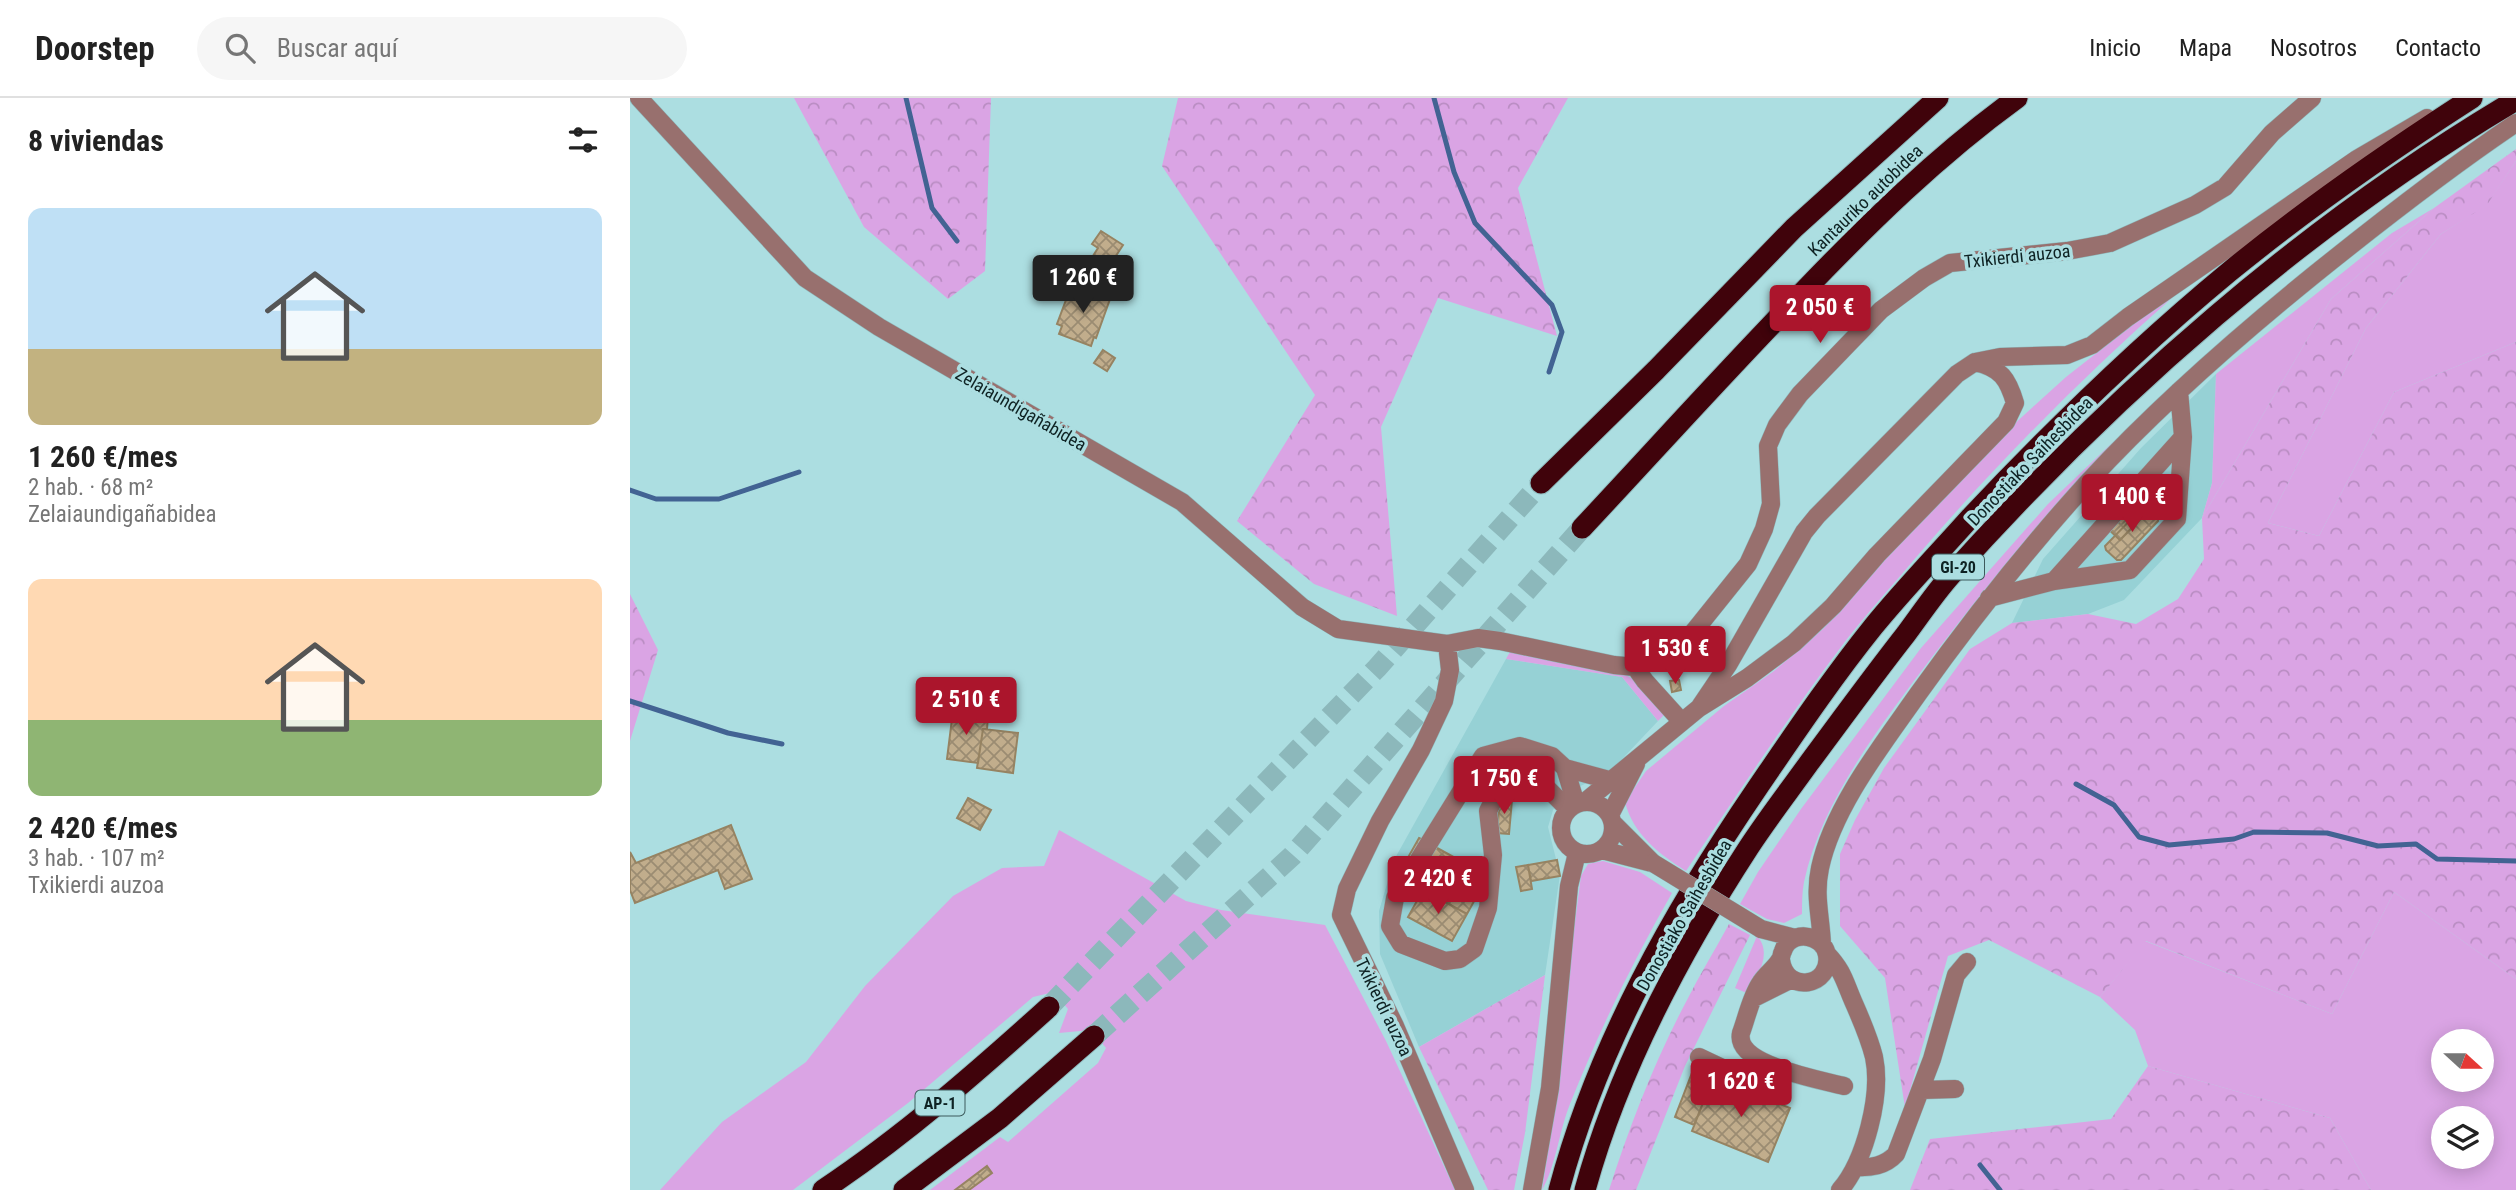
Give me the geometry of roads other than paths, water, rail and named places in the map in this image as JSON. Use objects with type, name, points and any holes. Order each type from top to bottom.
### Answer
[{"type":"highway","name":"Kantauriko autobidea","points":[[1541,483],[1794,228],[1938,98]]},
{"type":"highway","name":"Kantauriko autobidea","points":[[1582,528],[1873,220],[1971,132],[2017,98]]},
{"type":"highway","name":"Donostiako Saihesbidea","points":[[1559,1190],[1593,1088],[1630,1000],[1661,943],[1724,838],[1791,739],[1873,628],[2031,453],[2149,341],[2230,271],[2407,140],[2470,98]]},
{"type":"highway","name":"Donostiako Saihesbidea","points":[[1585,1190],[1618,1095],[1656,1010],[1693,941],[1750,846],[1948,578],[2103,418],[2173,353],[2265,275],[2391,181],[2516,100]]},
{"type":"highway","name":"AP-1","points":[[823,1190],[960,1087],[1049,1007]]},
{"type":"highway","name":"AP-1","points":[[904,1190],[1000,1118],[1094,1036]]},
{"type":"street","name":"Zelaiaundigañabidea","points":[[639,98],[804,278],[879,327],[1182,502],[1302,607],[1338,629],[1447,644]]},
{"type":"street","name":"Txikierdi auzoa","points":[[1465,1190],[1406,1051],[1341,915],[1347,888],[1380,821],[1421,750],[1444,701],[1450,670],[1447,644],[1478,638],[1636,667],[1667,656],[1687,640],[1748,564],[1764,529],[1770,504],[1768,446],[1777,425],[1800,394],[1881,310],[1924,278],[1950,263],[2067,251],[2110,243],[2195,205],[2225,187],[2272,133],[2312,98]]},
{"type":"street","points":[[1699,708],[1810,534],[1817,516],[1957,374],[1975,362],[2000,357],[2067,355],[2092,345],[2128,317],[2357,159],[2414,124],[2470,98]]},
{"type":"street","points":[[1761,929],[1781,957],[1782,967],[1792,979],[1807,983],[1817,979],[1825,970],[1825,950],[1816,903],[1821,866],[1830,838],[1844,808],[1898,723],[1989,598],[2090,480],[2179,391],[2262,317],[2416,192],[2516,123]]},
{"type":"street","points":[[1637,760],[1611,819],[1610,841],[1602,850],[1590,854],[1577,853],[1568,847],[1562,839],[1562,818],[1699,708],[1747,678],[1794,643],[1833,606],[1877,555],[2006,422],[2015,403],[2009,383],[1996,369],[1975,362]]},
{"type":"street","points":[[1989,598],[2054,581],[2130,570],[2177,519],[2183,437],[2179,391]]},
{"type":"street","points":[[2054,581],[2183,437]]},
{"type":"street","points":[[1636,667],[1682,722]]},
{"type":"street","points":[[1609,780],[1565,768],[1552,756],[1520,746],[1483,756],[1395,898],[1390,926],[1401,944],[1445,961],[1460,959],[1474,949],[1488,908],[1493,855],[1488,810],[1503,782],[1527,777],[1577,805],[1596,803],[1653,863],[1761,929],[1811,937],[1840,968],[1870,1045],[1876,1070],[1872,1115],[1855,1167],[1840,1190]]},
{"type":"street","points":[[1565,768],[1577,805]]},
{"type":"street","points":[[1602,850],[1653,863]]},
{"type":"street","points":[[1532,1190],[1550,1088],[1569,886],[1577,853]]},
{"type":"street","points":[[1816,903],[1799,937],[1786,945],[1781,957],[1759,985],[1739,1039],[1748,1054],[1768,1065],[1844,1086]]},
{"type":"street","points":[[1855,1167],[1871,1168],[1890,1161],[1896,1154],[1922,1090],[1955,975],[1967,962]]},
{"type":"street","points":[[1754,998],[1792,979]]},
{"type":"street","points":[[1817,979],[1852,999]]},
{"type":"street","points":[[1699,1057],[1758,1085],[1769,1086],[1786,1070]]},
{"type":"street","points":[[1922,1090],[1955,1089]]},
{"type":"street","points":[[1863,1144],[1880,1165]]},
{"type":"waterway","points":[[906,98],[932,208],[957,241]]},
{"type":"waterway","points":[[1434,98],[1454,172],[1475,223],[1552,305],[1562,332],[1549,372]]},
{"type":"waterway","points":[[630,490],[656,499],[719,499],[799,472]]},
{"type":"waterway","points":[[630,701],[728,733],[782,744]]},
{"type":"waterway","points":[[2076,784],[2114,805],[2139,837],[2169,845],[2234,839],[2254,832],[2327,833],[2378,846],[2416,844],[2437,859],[2516,861]]},
{"type":"waterway","points":[[1980,1165],[2000,1190]]},
{"type":"tunnel","points":[[1049,1007],[1377,668],[1541,483]]},
{"type":"tunnel","points":[[1094,1036],[1292,856],[1582,528]]}]
